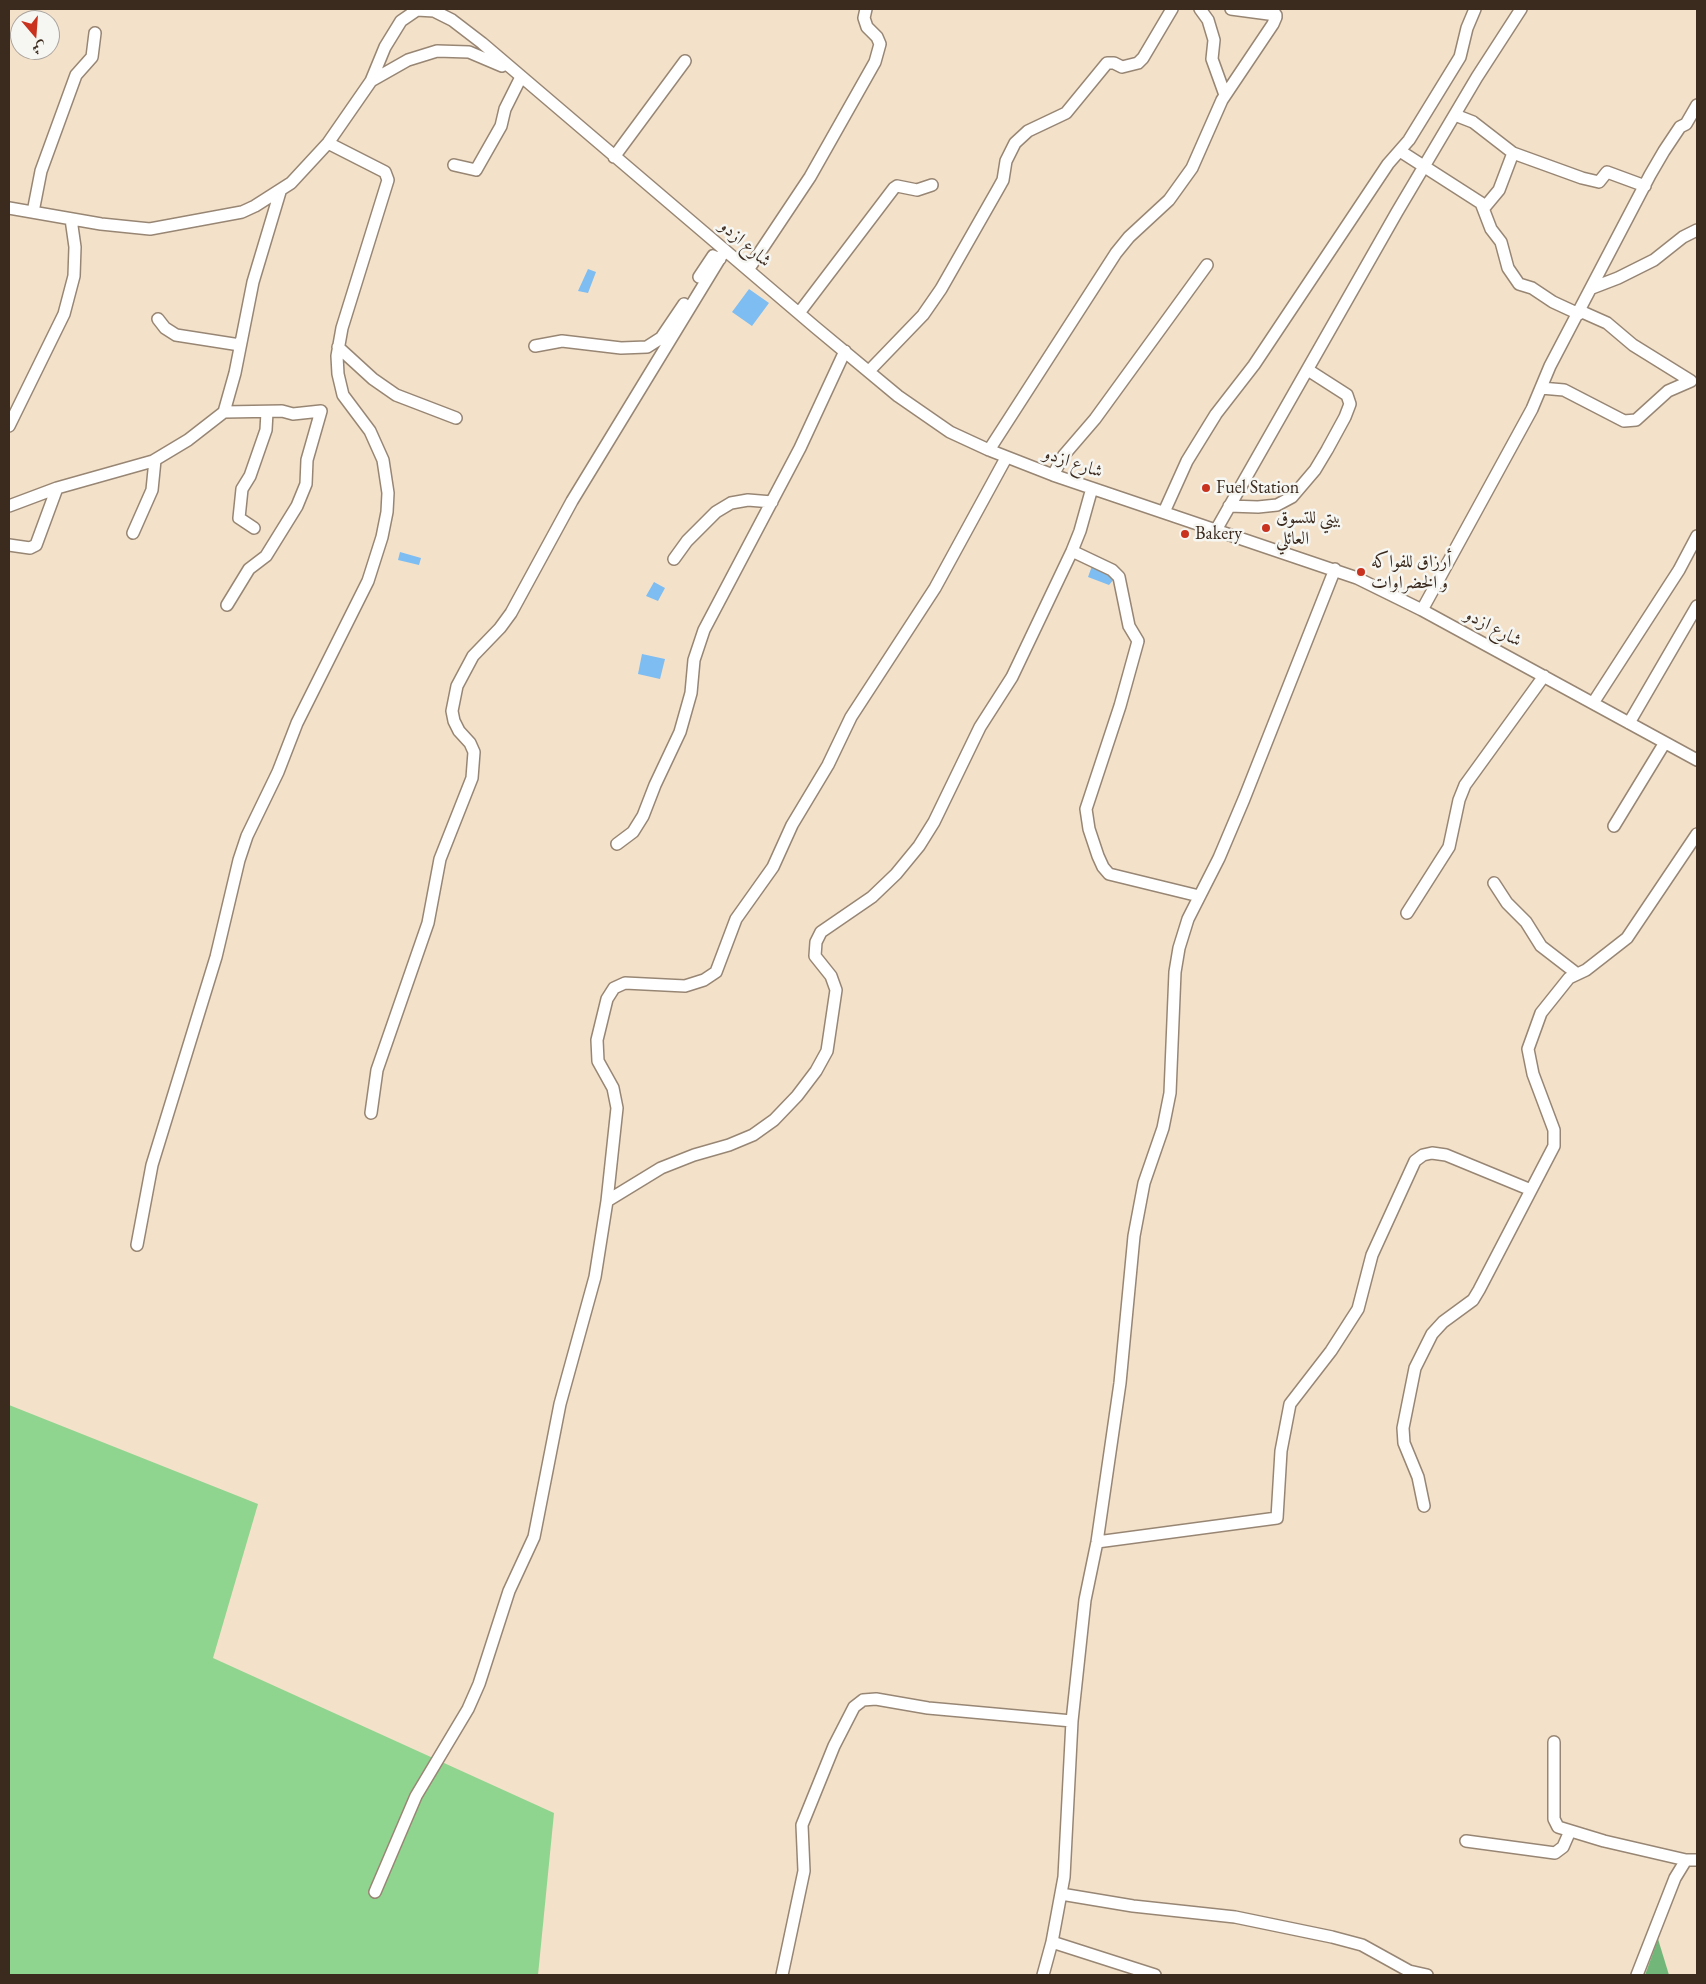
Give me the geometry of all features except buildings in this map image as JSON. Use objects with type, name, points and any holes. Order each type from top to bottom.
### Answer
[{"type":"street","points":[[9,208],[71,219],[150,229],[242,212],[280,192],[306,169],[328,143],[371,81],[393,32],[406,16],[418,9],[434,11],[452,20],[518,74]]},
{"type":"street","points":[[748,270],[810,177],[876,62],[880,44],[877,37],[867,28],[864,18],[866,9]]},
{"type":"street","points":[[869,372],[923,315],[941,289],[998,189],[1009,153],[1021,137],[1028,131],[1066,113],[1107,63],[1110,62],[1122,67],[1138,63],[1143,58],[1172,9]]},
{"type":"street","points":[[1200,9],[1208,20],[1212,33],[1214,40],[1212,59],[1225,95]]},
{"type":"street","points":[[988,450],[1116,253],[1129,237],[1169,200],[1192,168],[1225,95],[1273,24],[1274,12],[1232,9]]},
{"type":"street","points":[[1164,512],[1186,461],[1216,414],[1254,365],[1388,164],[1400,151],[1460,57],[1467,28],[1475,9]]},
{"type":"street","points":[[1216,530],[1424,167],[1521,9]]},
{"type":"street","points":[[33,212],[41,171],[76,75],[92,56],[95,33]]},
{"type":"street","points":[[371,81],[408,60],[447,50],[480,55],[518,74]]},
{"type":"street","points":[[614,157],[684,61]]},
{"type":"street","points":[[454,165],[476,170],[501,126],[518,74]]},
{"type":"street","name":"شارع ازدو","points":[[518,74],[722,254],[748,270],[869,372],[935,422],[1006,458],[1334,569],[1422,610],[1664,744],[1697,760]]},
{"type":"street","points":[[1422,610],[1532,408],[1540,388],[1664,150],[1680,127],[1686,124],[1697,105]]},
{"type":"street","points":[[1455,115],[1473,122],[1513,153],[1591,180],[1599,182],[1607,172],[1645,186]]},
{"type":"street","points":[[136,1245],[152,1165],[216,957],[239,860],[247,836],[278,772],[305,707],[360,600],[382,537],[388,493],[386,474],[378,446],[344,395],[338,374],[338,346],[388,180],[385,172],[328,143]]},
{"type":"street","points":[[1400,151],[1476,199],[1484,208],[1491,229],[1501,242],[1506,263],[1519,284],[1532,288],[1553,302],[1607,323],[1633,345],[1691,381],[1668,391],[1636,420],[1624,421],[1564,390],[1540,388]]},
{"type":"street","points":[[1484,208],[1499,190],[1513,153]]},
{"type":"street","points":[[799,313],[894,188],[897,186],[917,190],[932,185]]},
{"type":"street","points":[[9,506],[57,488],[155,460],[200,432],[224,412],[253,282],[280,192]]},
{"type":"street","points":[[9,426],[64,314],[74,276],[75,247],[71,219]]},
{"type":"street","points":[[1592,288],[1618,278],[1654,260],[1683,237],[1697,230]]},
{"type":"street","points":[[535,346],[562,342],[636,349],[652,344],[661,338],[711,259],[716,255],[722,254]]},
{"type":"street","points":[[371,1113],[377,1070],[428,923],[440,859],[472,778],[474,752],[470,743],[459,731],[452,711],[457,686],[473,656],[500,628],[511,613],[572,501],[722,254]]},
{"type":"street","points":[[1054,475],[1064,455],[1095,419],[1207,265]]},
{"type":"street","points":[[158,319],[165,328],[176,336],[240,346]]},
{"type":"street","points":[[338,346],[384,388],[408,401],[456,418]]},
{"type":"street","points":[[617,844],[633,832],[643,816],[655,785],[680,732],[691,693],[694,660],[704,630],[772,502],[845,351]]},
{"type":"street","points":[[1229,506],[1258,507],[1277,505],[1292,497],[1315,470],[1327,450],[1350,404],[1347,395],[1308,370]]},
{"type":"street","points":[[224,412],[282,411],[293,414],[321,411],[307,460],[306,484],[297,506],[266,556],[249,569],[227,605]]},
{"type":"street","points":[[254,528],[239,518],[242,489],[250,476],[266,430],[267,412]]},
{"type":"street","points":[[375,1892],[416,1796],[468,1709],[479,1684],[510,1591],[534,1537],[560,1404],[595,1277],[607,1201],[617,1108],[613,1088],[598,1061],[597,1040],[607,999],[614,988],[625,983],[684,986],[704,980],[716,972],[736,919],[773,867],[792,824],[828,765],[851,717],[935,588],[1006,458]]},
{"type":"street","points":[[133,533],[152,490],[155,460]]},
{"type":"street","points":[[9,545],[30,548],[36,546],[57,488]]},
{"type":"street","points":[[607,1201],[661,1168],[753,1135],[774,1120],[797,1096],[816,1071],[827,1051],[836,990],[831,976],[815,956],[816,942],[820,932],[872,897],[896,874],[919,846],[934,822],[980,727],[1012,677],[1072,551],[1080,531],[1092,488]]},
{"type":"street","points":[[674,559],[687,542],[716,512],[731,503],[748,500],[772,502]]},
{"type":"street","points":[[1593,703],[1658,605],[1697,536]]},
{"type":"street","points":[[1072,551],[1112,570],[1119,577],[1129,626],[1138,642],[1120,706],[1086,809],[1089,829],[1098,856],[1103,867],[1114,876],[1199,896]]},
{"type":"street","points":[[1043,1975],[1052,1942],[1061,1894],[1067,1847],[1072,1721],[1085,1600],[1097,1542],[1120,1383],[1137,1211],[1144,1183],[1163,1128],[1170,1093],[1178,948],[1188,919],[1220,858],[1334,569]]},
{"type":"street","points":[[1629,724],[1697,606]]},
{"type":"street","points":[[1406,913],[1449,847],[1459,800],[1465,785],[1544,676]]},
{"type":"street","points":[[1614,826],[1664,744]]},
{"type":"street","points":[[1424,1506],[1418,1477],[1404,1444],[1405,1414],[1415,1368],[1432,1334],[1443,1322],[1473,1300],[1554,1146],[1554,1130],[1533,1074],[1528,1049],[1541,1013],[1563,984],[1576,973],[1586,970],[1627,938],[1697,834]]},
{"type":"street","points":[[1494,883],[1507,903],[1526,922],[1541,946],[1576,973]]},
{"type":"street","points":[[1097,1542],[1277,1518],[1281,1451],[1290,1404],[1331,1351],[1358,1309],[1372,1256],[1415,1161],[1423,1155],[1432,1153],[1446,1155],[1531,1190]]},
{"type":"street","points":[[782,1975],[804,1871],[802,1825],[834,1746],[854,1707],[863,1700],[876,1699],[928,1708],[1072,1721]]},
{"type":"street","points":[[1554,1742],[1554,1818],[1558,1827],[1691,1860],[1675,1878],[1637,1975]]},
{"type":"street","points":[[1466,1841],[1555,1852],[1563,1847],[1570,1831]]},
{"type":"street","points":[[1061,1894],[1133,1906],[1235,1917],[1332,1937],[1362,1945],[1409,1970],[1427,1975]]},
{"type":"street","points":[[1052,1942],[1154,1975]]},
{"type":"green space","points":[[9,1405],[258,1504],[213,1658],[554,1813],[538,1975],[9,1975]]},
{"type":"green space","points":[[1658,1939],[1669,1975],[1645,1975]]},
{"type":"water","points":[[588,269],[596,272],[588,293],[578,291]]},
{"type":"water","points":[[749,289],[769,303],[752,326],[732,312]]},
{"type":"water","points":[[400,552],[421,558],[419,565],[398,560]]},
{"type":"water","points":[[1092,566],[1115,578],[1109,585],[1088,577]]},
{"type":"water","points":[[654,582],[665,588],[658,601],[646,596]]},
{"type":"water","points":[[642,654],[665,659],[660,679],[638,674]]},
{"type":"place","name":"Fuel Station","points":[[1206,488]]},
{"type":"place","name":"بيتي للتسوق العائلي","points":[[1266,528]]},
{"type":"place","name":"Bakery","points":[[1185,534]]},
{"type":"place","name":"أرزاق للفواكه و الخضراوات","points":[[1361,572]]}]
